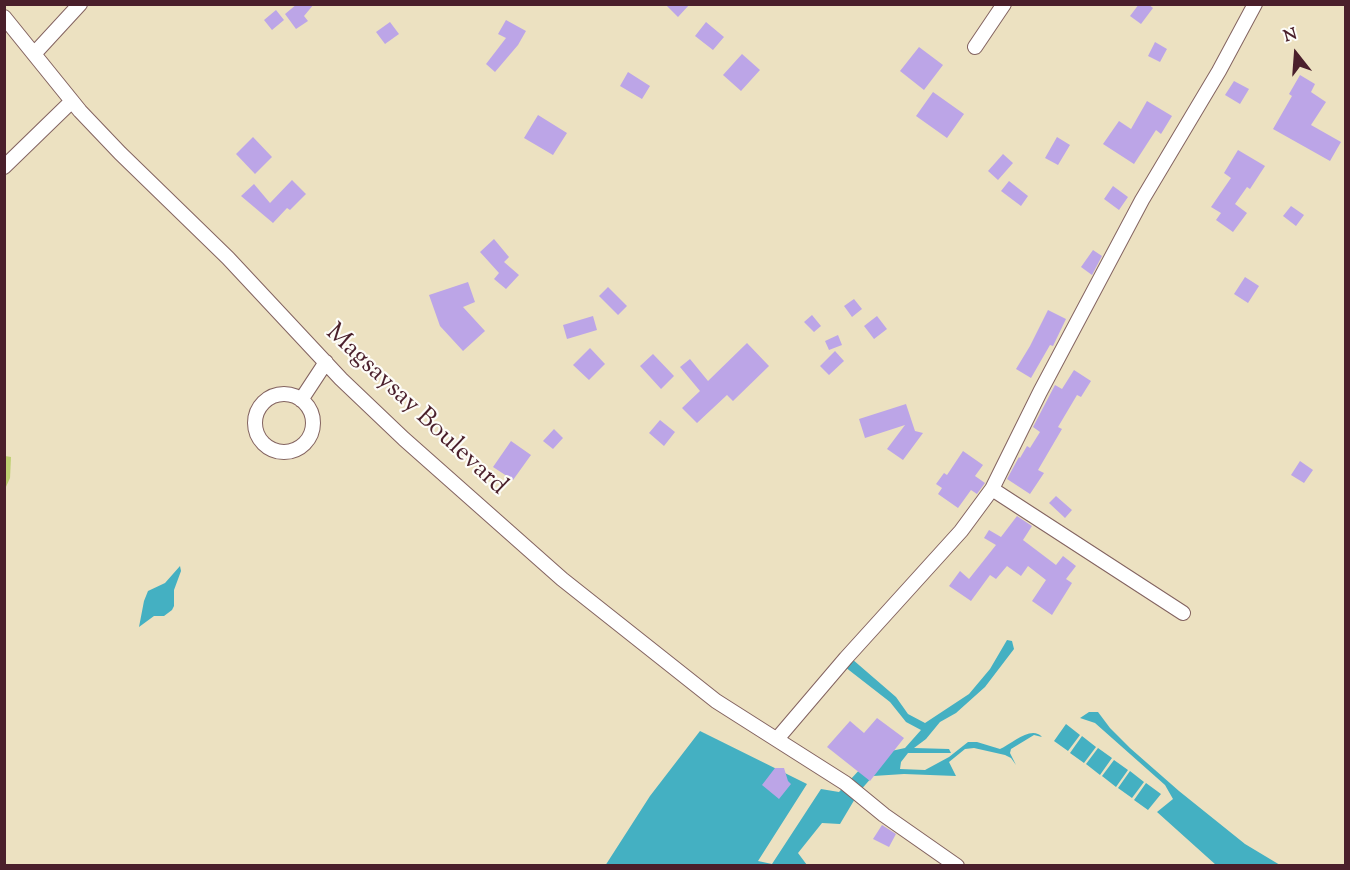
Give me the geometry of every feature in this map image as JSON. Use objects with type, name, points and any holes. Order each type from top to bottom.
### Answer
[{"type":"street","points":[[34,54],[80,4]]},
{"type":"street","points":[[975,47],[1004,4]]},
{"type":"street","points":[[777,739],[846,658],[961,531],[992,489],[1040,392],[1142,200],[1219,71],[1255,4]]},
{"type":"street","name":"Magsaysay Boulevard","points":[[4,16],[72,101],[120,153],[220,250],[326,362],[404,439],[562,579],[716,701],[845,783],[884,815],[957,866]]},
{"type":"street","points":[[4,167],[72,101]]},
{"type":"street","points":[[301,400],[326,362]]},
{"type":"street","points":[[285,395],[301,400],[307,406],[313,422],[312,430],[303,445],[296,450],[279,452],[264,444],[259,437],[255,421],[262,405],[268,399],[285,395]]},
{"type":"street","points":[[992,489],[1183,613]]},
{"type":"green space","points":[[5,456],[11,457],[10,478],[5,489]]},
{"type":"water","points":[[180,566],[181,571],[174,590],[172,610],[164,616],[154,616],[139,627],[148,591],[165,583]]},
{"type":"water","points":[[1007,640],[1012,641],[1014,649],[985,687],[956,713],[940,722],[926,739],[914,748],[949,749],[951,753],[908,753],[901,762],[900,769],[925,770],[949,757],[968,742],[977,742],[1000,749],[1027,734],[1038,734],[1042,737],[1034,735],[1011,749],[1010,753],[1016,765],[1011,758],[1005,755],[974,748],[965,749],[949,762],[956,776],[904,774],[873,776],[859,792],[840,824],[822,823],[798,853],[807,865],[605,866],[650,796],[700,731],[807,784],[758,861],[772,864],[821,789],[839,792],[873,755],[905,748],[921,730],[906,722],[890,702],[845,667],[852,659],[896,697],[908,714],[925,723],[969,694],[990,669]]},
{"type":"water","points":[[1089,712],[1098,712],[1130,748],[1179,791],[1245,844],[1280,865],[1216,865],[1157,812],[1173,799],[1165,785],[1095,723],[1080,718]]},
{"type":"water","points":[[1066,724],[1080,735],[1068,751],[1054,741]]},
{"type":"water","points":[[1082,736],[1096,747],[1084,763],[1070,753]]},
{"type":"water","points":[[1098,748],[1112,758],[1100,775],[1086,764]]},
{"type":"water","points":[[1114,760],[1128,770],[1116,787],[1102,776]]},
{"type":"water","points":[[1130,771],[1144,782],[1132,798],[1118,788]]},
{"type":"water","points":[[1146,783],[1161,794],[1148,810],[1134,800]]},
{"type":"building","points":[[297,4],[314,4],[304,16],[308,21],[296,29],[285,14]]},
{"type":"building","points":[[665,4],[690,4],[678,17]]},
{"type":"building","points":[[1139,4],[1148,4],[1153,8],[1141,24],[1130,16]]},
{"type":"building","points":[[276,10],[284,20],[272,30],[264,20]]},
{"type":"building","points":[[506,20],[526,31],[518,45],[495,72],[486,64],[506,38],[498,34]]},
{"type":"building","points":[[390,22],[399,34],[385,44],[376,32]]},
{"type":"building","points":[[706,22],[724,37],[713,50],[695,36]]},
{"type":"building","points":[[1155,42],[1167,49],[1160,62],[1148,56]]},
{"type":"building","points":[[919,47],[943,65],[924,90],[900,71]]},
{"type":"building","points":[[742,54],[760,70],[741,91],[723,75]]},
{"type":"building","points":[[628,72],[650,86],[642,99],[620,86]]},
{"type":"building","points":[[1300,75],[1315,84],[1311,92],[1326,102],[1311,125],[1341,142],[1330,161],[1273,129],[1292,96],[1289,94]]},
{"type":"building","points":[[1234,81],[1249,89],[1240,104],[1225,95]]},
{"type":"building","points":[[933,92],[964,114],[947,138],[916,116]]},
{"type":"building","points":[[1147,101],[1172,116],[1161,134],[1156,130],[1134,164],[1103,144],[1119,121],[1131,129]]},
{"type":"building","points":[[538,115],[567,133],[553,155],[524,138]]},
{"type":"building","points":[[253,137],[272,157],[255,174],[236,154]]},
{"type":"building","points":[[1057,137],[1070,145],[1058,165],[1045,158]]},
{"type":"building","points":[[1238,150],[1265,166],[1250,189],[1247,187],[1235,204],[1247,213],[1233,232],[1216,220],[1221,213],[1211,207],[1231,178],[1224,173]]},
{"type":"building","points":[[1003,154],[1013,163],[998,180],[988,171]]},
{"type":"building","points":[[292,180],[306,194],[290,210],[287,208],[273,223],[241,196],[254,184],[270,203]]},
{"type":"building","points":[[1009,181],[1028,196],[1021,206],[1001,191]]},
{"type":"building","points":[[1113,186],[1128,197],[1119,210],[1104,199]]},
{"type":"building","points":[[1291,206],[1304,215],[1296,226],[1283,216]]},
{"type":"building","points":[[494,239],[509,257],[504,262],[519,275],[506,289],[494,279],[499,273],[480,252]]},
{"type":"building","points":[[1093,250],[1102,256],[1092,275],[1081,267]]},
{"type":"building","points":[[1245,277],[1259,286],[1248,303],[1234,294]]},
{"type":"building","points":[[468,282],[475,302],[463,307],[485,331],[463,351],[440,326],[429,295]]},
{"type":"building","points":[[608,287],[627,306],[618,315],[599,296]]},
{"type":"building","points":[[854,299],[862,309],[852,317],[844,306]]},
{"type":"building","points":[[1048,310],[1066,319],[1053,346],[1050,345],[1031,378],[1016,369]]},
{"type":"building","points":[[812,315],[821,326],[814,332],[804,322]]},
{"type":"building","points":[[593,316],[597,330],[567,339],[563,325]]},
{"type":"building","points":[[877,316],[887,329],[874,339],[864,326]]},
{"type":"building","points":[[838,335],[842,345],[829,350],[825,341]]},
{"type":"building","points":[[747,343],[769,366],[733,401],[727,395],[697,423],[682,408],[700,391],[680,367],[690,359],[708,381]]},
{"type":"building","points":[[590,348],[605,364],[589,380],[573,365]]},
{"type":"building","points":[[835,351],[844,361],[829,375],[820,366]]},
{"type":"building","points":[[653,354],[674,376],[661,389],[640,366]]},
{"type":"building","points":[[1074,370],[1091,381],[1081,397],[1077,395],[1058,427],[1062,429],[1038,470],[1044,473],[1030,494],[1007,479],[1019,457],[1027,446],[1030,448],[1040,432],[1033,427],[1055,385],[1062,389]]},
{"type":"building","points":[[906,404],[915,431],[923,433],[903,460],[887,449],[905,425],[865,438],[859,419]]},
{"type":"building","points":[[660,420],[675,432],[664,446],[649,433]]},
{"type":"building","points":[[554,429],[563,438],[553,449],[543,441]]},
{"type":"building","points":[[511,441],[531,455],[513,480],[493,467]]},
{"type":"building","points":[[963,451],[983,465],[975,476],[985,483],[977,494],[971,490],[958,508],[938,494],[942,488],[936,484],[944,473],[947,475]]},
{"type":"building","points":[[1300,461],[1313,470],[1304,483],[1291,475]]},
{"type":"building","points":[[1056,496],[1072,510],[1065,518],[1049,503]]},
{"type":"building","points":[[1017,516],[1032,526],[1023,540],[1056,565],[1063,556],[1076,566],[1066,579],[1072,583],[1052,615],[1032,601],[1046,580],[1028,566],[1021,576],[1007,566],[996,579],[990,575],[971,601],[949,586],[960,571],[969,579],[996,545],[984,538],[989,530],[1001,537]]},
{"type":"building","points":[[877,718],[904,738],[870,781],[827,747],[850,721],[864,733]]},
{"type":"building","points":[[775,768],[784,768],[791,784],[779,799],[762,785]]},
{"type":"building","points":[[882,825],[896,834],[889,847],[873,839]]}]
